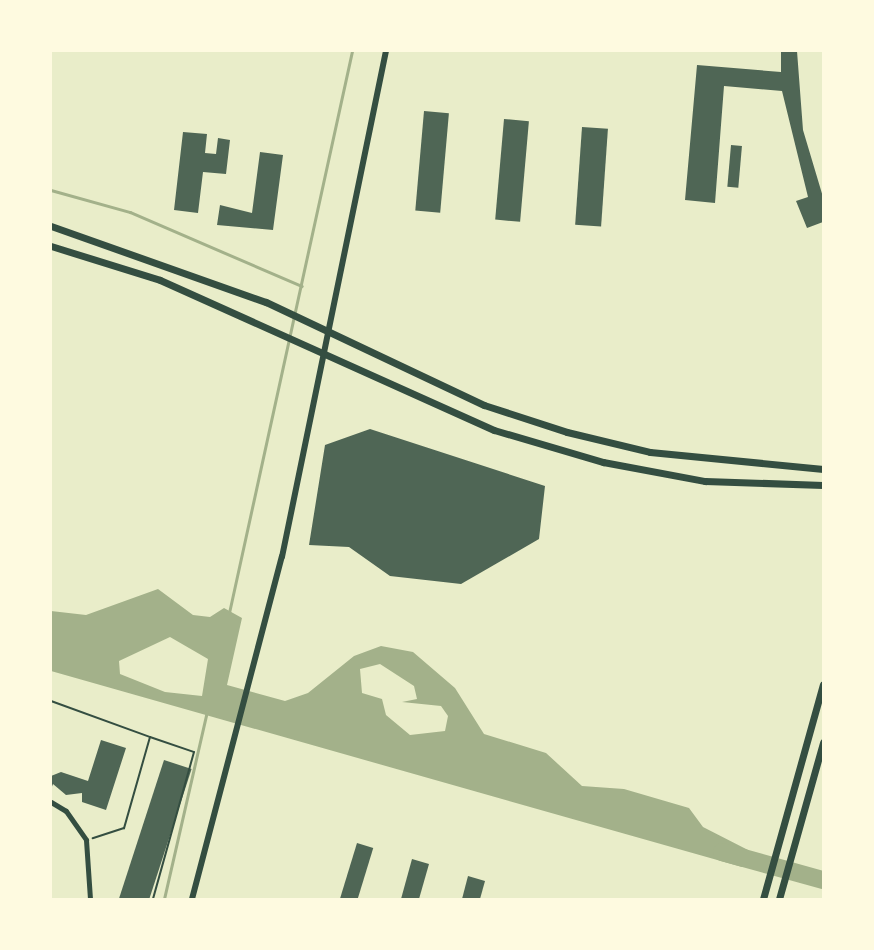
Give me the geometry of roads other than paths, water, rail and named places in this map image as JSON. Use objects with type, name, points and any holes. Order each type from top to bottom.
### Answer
[{"type":"main road","points":[[51,226],[266,302],[484,405],[566,432],[663,454],[823,469]]},
{"type":"main road","points":[[51,246],[160,280],[494,430],[603,462],[705,481],[823,485]]},
{"type":"main road","points":[[763,899],[823,684]]},
{"type":"main road","points":[[779,899],[823,742]]},
{"type":"street","points":[[192,899],[250,685],[323,355],[386,51]]},
{"type":"street","points":[[51,802],[66,811],[86,840],[90,899]]},
{"type":"waterway","points":[[229,613],[352,51]]},
{"type":"waterway","points":[[51,190],[130,212],[302,286]]},
{"type":"waterway","points":[[164,899],[207,712]]},
{"type":"waterway","points":[[722,852],[823,880]]}]
